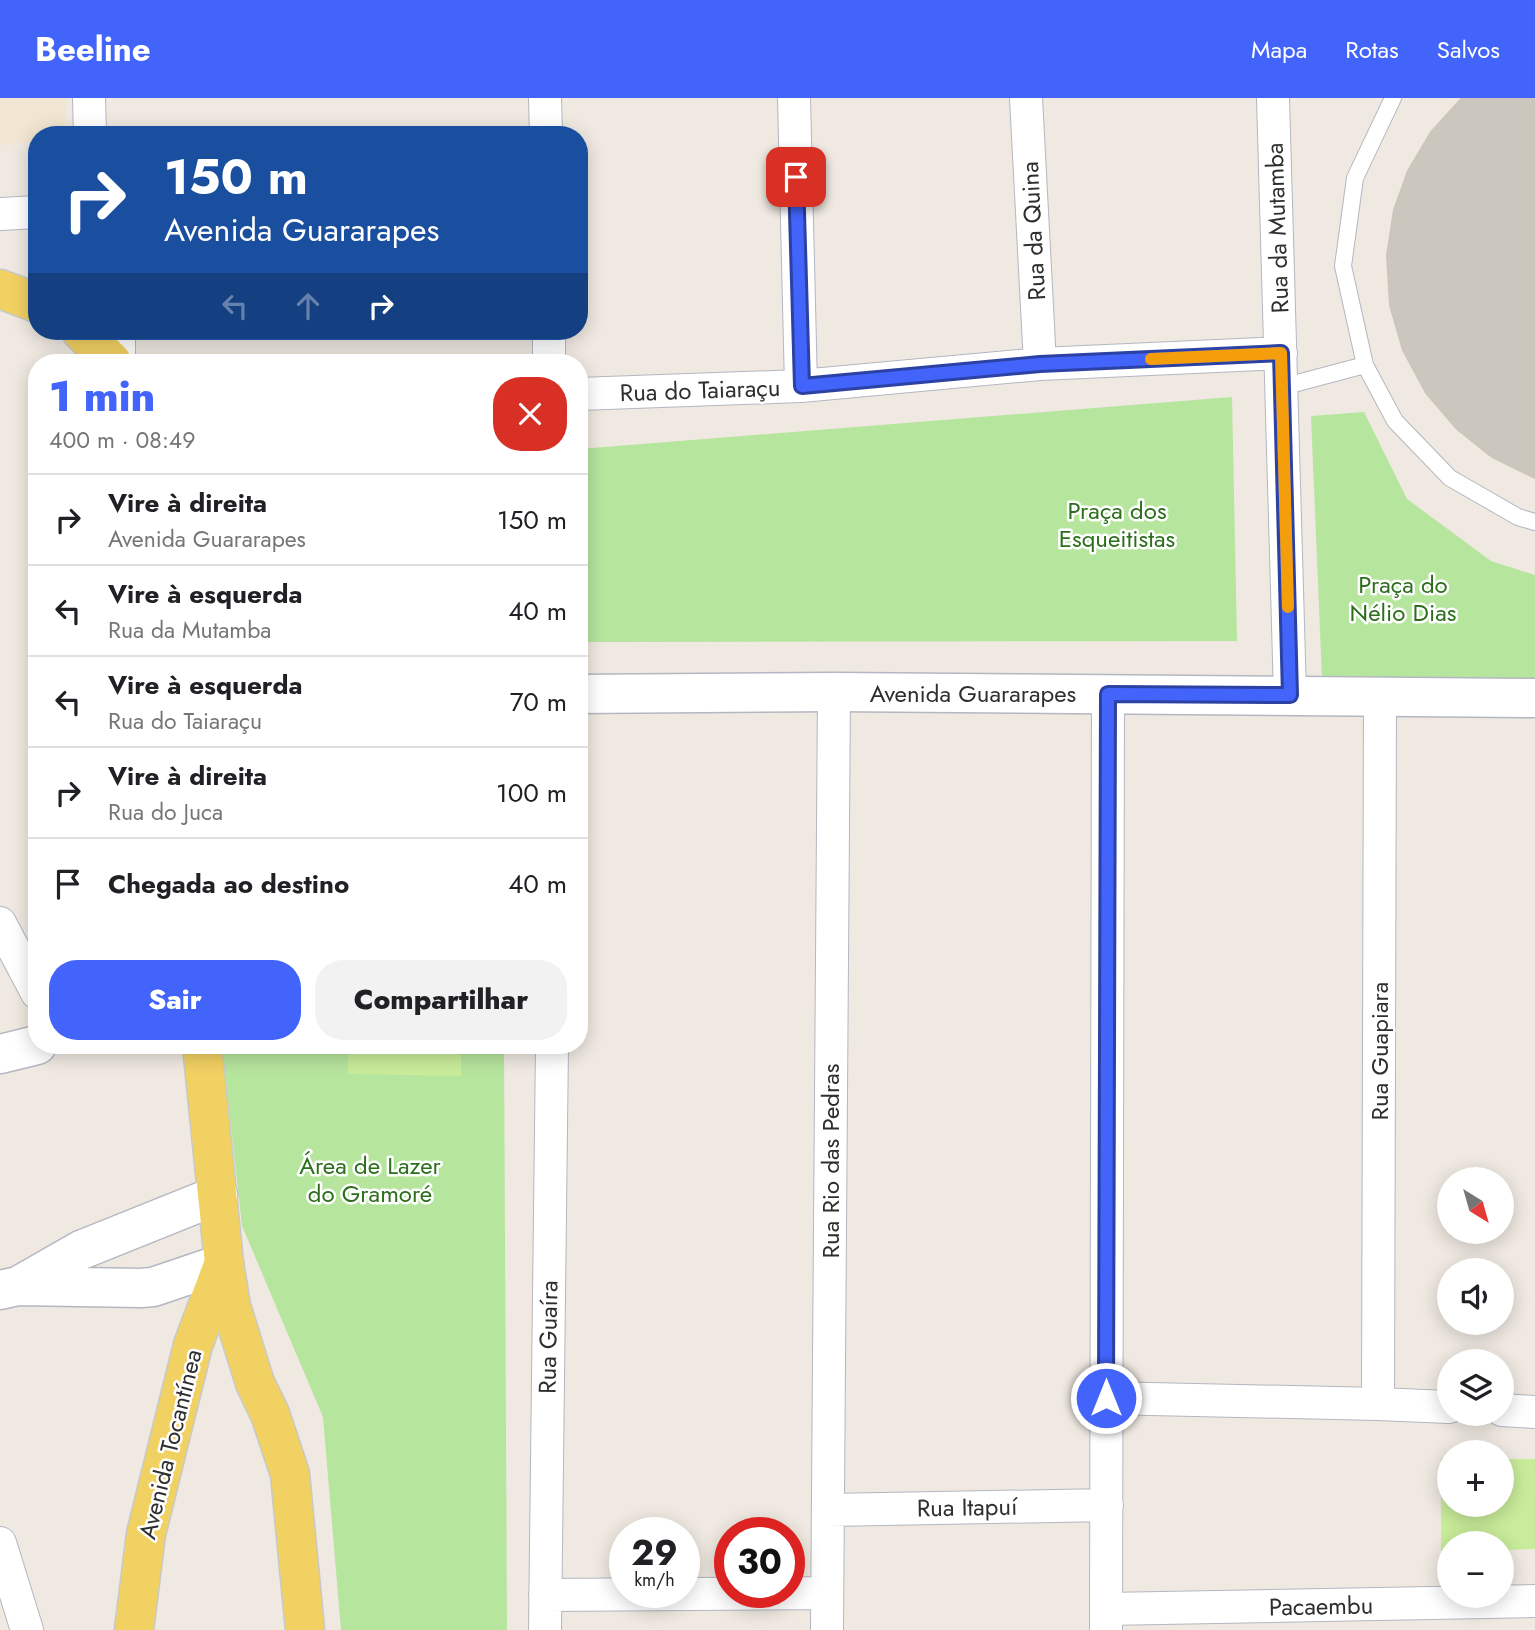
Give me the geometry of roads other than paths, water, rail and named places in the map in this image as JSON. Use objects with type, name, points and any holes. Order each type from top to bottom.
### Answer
[{"type":"main road","points":[[0,289],[28,300]]},
{"type":"main road","points":[[90,340],[104,354]]},
{"type":"main road","name":"Avenida Tocantínea","points":[[203,1054],[224,1263],[231,1306],[255,1383],[270,1414],[290,1474],[305,1630]]},
{"type":"main road","name":"Avenida Tocantínea","points":[[134,1630],[146,1534],[193,1345],[224,1263]]},
{"type":"street","points":[[89,98],[90,126]]},
{"type":"street","points":[[545,98],[546,126]]},
{"type":"street","points":[[794,98],[802,386]]},
{"type":"street","name":"Rua da Quina","points":[[1026,98],[1040,364]]},
{"type":"street","name":"Rua da Mutamba","points":[[1273,98],[1290,695]]},
{"type":"street","name":"Rua do Taiaraçu","points":[[588,394],[802,386],[1040,364],[1281,353]]},
{"type":"street","name":"Avenida Guararapes","points":[[588,694],[834,692],[1535,698]]},
{"type":"street","name":"Rua Rio das Pedras","points":[[827,1630],[834,692]]},
{"type":"street","points":[[1106,1619],[1108,694]]},
{"type":"street","name":"Rua Guapiara","points":[[1378,1404],[1380,698]]},
{"type":"street","points":[[0,923],[28,976]]},
{"type":"street","points":[[0,1054],[28,1047]]},
{"type":"street","name":"Rua Guaíra","points":[[545,1630],[552,1054]]},
{"type":"street","points":[[9,1288],[81,1250],[218,1195]]},
{"type":"street","points":[[9,1288],[141,1289],[224,1263]]},
{"type":"street","points":[[1106,1398],[1437,1407]]},
{"type":"street","points":[[1514,1411],[1535,1412]]},
{"type":"street","name":"Rua Itapuí","points":[[828,1510],[1107,1505]]},
{"type":"street","points":[[0,1543],[27,1630]]},
{"type":"street","points":[[545,1595],[827,1593]]},
{"type":"street","name":"Pacaembu","points":[[1106,1619],[1373,1618],[1535,1601]]},
{"type":"lane","points":[[1393,98],[1355,178],[1343,265],[1364,365],[1395,421],[1450,478],[1518,517],[1535,522]]},
{"type":"lane","points":[[1282,387],[1364,365]]},
{"type":"park label","name":"Praça dos Esqueitistas","points":[[1117,524]]},
{"type":"park label","name":"Praça do Nélio Dias","points":[[1403,598]]},
{"type":"park label","name":"Área de Lazer do Gramoré","points":[[370,1179]]}]
